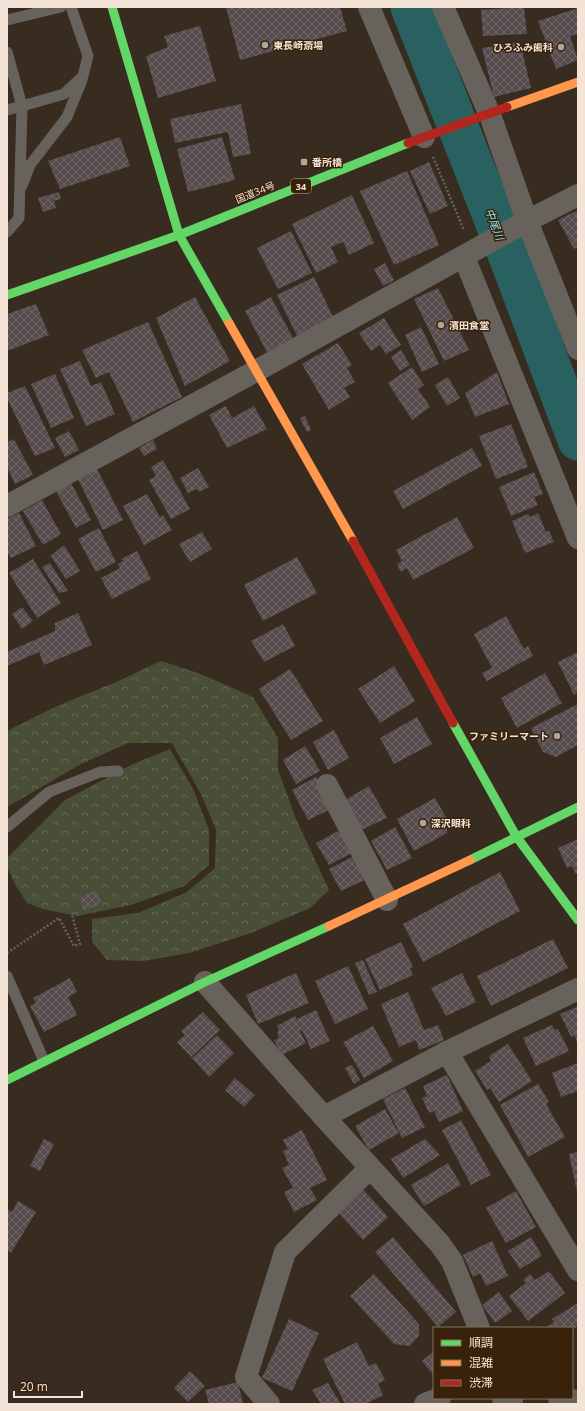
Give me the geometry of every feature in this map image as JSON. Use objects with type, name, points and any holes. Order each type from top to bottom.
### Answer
[{"type":"main road","points":[[112,7],[178,234],[327,496],[516,836],[578,920]]},
{"type":"main road","name":"国道34号","points":[[7,295],[178,234],[424,137],[578,82]]},
{"type":"main road","points":[[7,1080],[205,982],[387,900],[578,807]]},
{"type":"street","points":[[369,7],[424,137]]},
{"type":"street","points":[[443,7],[490,114],[527,221],[578,349]]},
{"type":"street","points":[[7,506],[256,371],[468,253],[578,195]]},
{"type":"street","points":[[468,253],[578,538]]},
{"type":"street","points":[[327,785],[387,900]]},
{"type":"street","points":[[205,982],[324,1117],[440,1244],[452,1261],[479,1327]]},
{"type":"street","points":[[324,1117],[447,1052],[578,989]]},
{"type":"street","points":[[447,1052],[578,1270]]},
{"type":"street","points":[[269,1404],[246,1377],[285,1252],[370,1168]]},
{"type":"street","points":[[425,1404],[438,1399]]},
{"type":"street","points":[[565,1399],[578,1401]]},
{"type":"lane","points":[[7,20],[28,11],[61,7]]},
{"type":"lane","points":[[18,195],[30,165],[67,117],[83,76],[88,56],[71,7]]},
{"type":"lane","points":[[7,52],[10,78],[22,106],[18,195],[19,218],[7,232]]},
{"type":"lane","points":[[7,110],[64,94],[83,76]]},
{"type":"lane","points":[[7,827],[49,792],[100,772],[118,771]]},
{"type":"lane","points":[[7,976],[44,1061]]},
{"type":"path","points":[[424,137],[468,253]]},
{"type":"path","points":[[7,953],[59,918],[74,946],[80,944],[72,915]]},
{"type":"green space","points":[[161,661],[198,673],[253,697],[278,738],[278,770],[296,819],[329,890],[310,908],[251,933],[189,953],[143,961],[107,960],[92,942],[92,919],[138,913],[187,892],[215,868],[216,830],[201,794],[172,743],[128,743],[81,764],[7,807],[7,731],[57,706],[114,683]]},
{"type":"green space","points":[[170,749],[194,791],[209,830],[209,865],[184,886],[131,905],[77,916],[43,909],[27,903],[16,886],[7,867],[7,858],[65,800],[131,765]]},
{"type":"building","name":"東長崎斎場","points":[[226,7],[340,7],[347,31],[240,60]]},
{"type":"building","points":[[524,7],[527,34],[483,36],[481,10]]},
{"type":"building","name":"ひろふみ歯科","points":[[578,8],[578,34],[570,36],[578,60],[556,69],[538,21]]},
{"type":"building","points":[[200,26],[216,81],[158,98],[146,56],[168,47],[164,36]]},
{"type":"building","points":[[520,42],[531,88],[494,97],[482,48]]},
{"type":"building","points":[[241,104],[251,154],[233,157],[228,132],[175,143],[170,119]]},
{"type":"building","points":[[120,137],[130,166],[60,189],[48,161]]},
{"type":"building","points":[[222,137],[235,180],[188,192],[177,149]]},
{"type":"building","points":[[429,162],[448,206],[430,214],[410,171]]},
{"type":"building","points":[[407,171],[439,245],[394,265],[360,191]]},
{"type":"building","points":[[59,192],[61,199],[54,201],[56,208],[43,212],[38,198]]},
{"type":"building","points":[[352,195],[374,243],[349,255],[343,242],[331,247],[338,262],[316,273],[292,224]]},
{"type":"building","points":[[578,210],[578,247],[574,249],[558,220]]},
{"type":"building","points":[[291,231],[312,273],[278,289],[257,248]]},
{"type":"building","points":[[385,263],[394,280],[383,286],[374,269]]},
{"type":"building","points":[[314,277],[334,319],[297,336],[277,295]]},
{"type":"building","name":"濱田食堂","points":[[438,288],[469,350],[444,361],[414,299]]},
{"type":"building","points":[[195,297],[230,361],[185,386],[156,318]]},
{"type":"building","points":[[271,297],[294,340],[268,354],[245,311]]},
{"type":"building","points":[[36,304],[49,335],[7,351],[7,314]]},
{"type":"building","points":[[384,318],[401,345],[386,354],[380,345],[371,351],[359,333]]},
{"type":"building","points":[[148,322],[182,397],[133,422],[109,372],[96,378],[82,350]]},
{"type":"building","points":[[421,327],[439,364],[422,372],[405,335]]},
{"type":"building","points":[[338,343],[352,365],[347,368],[355,382],[344,388],[350,397],[329,410],[302,364]]},
{"type":"building","points":[[401,350],[410,365],[400,371],[391,357]]},
{"type":"building","points":[[80,361],[91,386],[101,382],[115,414],[86,426],[60,369]]},
{"type":"building","points":[[412,367],[424,385],[418,389],[430,407],[412,420],[388,383]]},
{"type":"building","points":[[497,372],[509,404],[475,417],[465,393]]},
{"type":"building","points":[[55,374],[74,418],[51,428],[31,384]]},
{"type":"building","points":[[448,377],[460,398],[447,406],[435,385]]},
{"type":"building","points":[[25,386],[55,448],[35,456],[7,398],[7,393]]},
{"type":"building","points":[[226,406],[232,418],[254,406],[267,429],[227,448],[209,415]]},
{"type":"building","points":[[305,416],[311,430],[307,432],[300,418]]},
{"type":"building","points":[[511,424],[528,467],[496,479],[479,436]]},
{"type":"building","points":[[69,431],[79,450],[65,457],[55,438]]},
{"type":"building","points":[[14,439],[33,475],[15,484],[7,467],[7,442]]},
{"type":"building","points":[[153,440],[157,449],[144,456],[139,448]]},
{"type":"building","points":[[472,448],[482,466],[403,509],[393,491]]},
{"type":"building","points":[[163,460],[190,509],[171,519],[149,480],[156,476],[151,467]]},
{"type":"building","points":[[96,467],[123,520],[103,530],[77,477]]},
{"type":"building","points":[[198,468],[209,487],[199,492],[197,489],[188,493],[180,478]]},
{"type":"building","points":[[534,472],[543,494],[534,497],[538,505],[511,516],[499,487]]},
{"type":"building","points":[[71,483],[91,520],[76,528],[56,491]]},
{"type":"building","points":[[147,494],[160,517],[163,515],[172,530],[144,545],[123,506]]},
{"type":"building","points":[[42,500],[61,534],[43,545],[23,511]]},
{"type":"building","points":[[19,513],[36,546],[11,558],[7,552],[7,519]]},
{"type":"building","points":[[538,513],[546,532],[549,531],[554,542],[525,553],[512,521],[528,514],[530,517]]},
{"type":"building","points":[[457,517],[474,548],[413,580],[407,568],[401,572],[397,564],[402,561],[396,550]]},
{"type":"building","points":[[99,528],[116,562],[96,572],[78,539]]},
{"type":"building","points":[[202,532],[212,549],[190,562],[179,544]]},
{"type":"building","points":[[64,545],[80,571],[66,579],[51,556]]},
{"type":"building","points":[[137,551],[151,579],[112,599],[101,578],[120,568],[118,564],[123,561],[121,559]]},
{"type":"building","points":[[297,557],[317,593],[263,621],[244,585]]},
{"type":"building","points":[[33,559],[61,603],[37,618],[9,573]]},
{"type":"building","points":[[50,563],[68,591],[59,593],[42,567]]},
{"type":"building","points":[[22,607],[33,621],[22,629],[12,614]]},
{"type":"building","points":[[78,613],[92,645],[44,665],[39,652],[7,666],[7,652],[55,631],[55,623]]},
{"type":"building","points":[[506,616],[524,649],[528,646],[533,656],[487,681],[482,673],[492,668],[474,634]]},
{"type":"building","points":[[283,624],[295,646],[264,662],[251,641]]},
{"type":"building","points":[[578,652],[578,693],[574,695],[558,662]]},
{"type":"building","points":[[394,666],[415,701],[380,723],[358,689]]},
{"type":"building","points":[[290,669],[323,721],[291,740],[259,689]]},
{"type":"building","points":[[545,673],[562,703],[517,728],[501,698]]},
{"type":"building","name":"ファミリーマート","points":[[578,704],[578,745],[556,757],[543,752],[531,728]]},
{"type":"building","points":[[417,717],[432,744],[394,764],[380,738]]},
{"type":"building","points":[[334,730],[349,758],[328,770],[313,742]]},
{"type":"building","points":[[305,746],[320,771],[296,784],[283,760]]},
{"type":"building","points":[[316,777],[333,808],[308,820],[292,790]]},
{"type":"building","points":[[369,786],[387,818],[361,830],[345,800]]},
{"type":"building","name":"深沢眼科","points":[[435,798],[447,819],[447,833],[414,851],[397,819]]},
{"type":"building","points":[[395,827],[412,858],[387,870],[371,841]]},
{"type":"building","points":[[342,829],[354,852],[329,865],[316,843]]},
{"type":"building","points":[[578,839],[578,872],[576,874],[572,866],[567,868],[558,848]]},
{"type":"building","points":[[354,856],[367,879],[341,891],[329,869]]},
{"type":"building","points":[[500,872],[520,911],[423,962],[403,924]]},
{"type":"building","points":[[96,890],[102,903],[84,911],[79,898]]},
{"type":"building","points":[[553,939],[568,968],[491,1006],[477,976]]},
{"type":"building","points":[[401,942],[413,967],[410,968],[413,975],[380,990],[365,959]]},
{"type":"building","points":[[363,960],[377,992],[369,995],[355,963]]},
{"type":"building","points":[[348,966],[368,1009],[335,1024],[315,981]]},
{"type":"building","points":[[296,973],[309,1003],[258,1024],[246,995]]},
{"type":"building","points":[[462,973],[476,1002],[446,1016],[431,988]]},
{"type":"building","points":[[70,978],[77,992],[68,997],[77,1015],[44,1032],[30,1006],[36,1003],[33,998]]},
{"type":"building","points":[[408,992],[424,1030],[438,1025],[444,1040],[419,1050],[416,1040],[399,1047],[381,1004]]},
{"type":"building","points":[[577,1007],[578,1044],[574,1035],[571,1037],[560,1014]]},
{"type":"building","points":[[316,1010],[330,1041],[311,1049],[302,1030],[300,1031],[306,1043],[282,1055],[274,1040],[279,1038],[277,1026],[295,1016],[301,1028],[297,1019]]},
{"type":"building","points":[[203,1012],[220,1030],[191,1057],[177,1042],[185,1035],[181,1031]]},
{"type":"building","points":[[552,1025],[555,1030],[558,1029],[569,1051],[536,1066],[523,1038]]},
{"type":"building","points":[[373,1026],[393,1061],[364,1078],[343,1042]]},
{"type":"building","points":[[217,1035],[234,1053],[209,1077],[192,1058]]},
{"type":"building","points":[[508,1044],[532,1081],[499,1102],[490,1088],[487,1090],[475,1071],[491,1061],[489,1056]]},
{"type":"building","points":[[578,1063],[578,1091],[561,1097],[552,1073]]},
{"type":"building","points":[[352,1065],[360,1080],[354,1084],[345,1068]]},
{"type":"building","points":[[447,1075],[463,1111],[439,1122],[434,1111],[429,1113],[422,1098],[427,1096],[423,1086]]},
{"type":"building","points":[[235,1078],[255,1095],[244,1107],[225,1090]]},
{"type":"building","points":[[538,1084],[549,1102],[546,1104],[565,1137],[528,1157],[500,1105]]},
{"type":"building","points":[[405,1088],[425,1127],[402,1138],[383,1099]]},
{"type":"building","points":[[385,1109],[399,1133],[369,1150],[355,1126]]},
{"type":"building","points":[[461,1120],[491,1175],[471,1185],[442,1130]]},
{"type":"building","points":[[302,1130],[327,1180],[310,1188],[317,1200],[294,1212],[284,1192],[293,1188],[282,1168],[289,1165],[283,1151],[288,1149],[283,1140]]},
{"type":"building","points":[[44,1139],[54,1144],[40,1171],[30,1166]]},
{"type":"building","points":[[425,1139],[440,1155],[403,1178],[391,1159]]},
{"type":"building","points":[[578,1152],[578,1192],[577,1192],[569,1154]]},
{"type":"building","points":[[448,1163],[461,1185],[424,1206],[411,1185]]},
{"type":"building","points":[[363,1189],[388,1217],[363,1240],[338,1212]]},
{"type":"building","points":[[516,1191],[536,1227],[506,1243],[486,1208]]},
{"type":"building","points":[[18,1201],[36,1212],[11,1253],[7,1250],[7,1209],[12,1212]]},
{"type":"building","points":[[393,1237],[456,1312],[438,1327],[375,1252]]},
{"type":"building","points":[[531,1237],[542,1256],[520,1269],[508,1251]]},
{"type":"building","points":[[492,1241],[508,1276],[486,1286],[480,1273],[473,1277],[463,1255]]},
{"type":"building","points":[[549,1271],[565,1293],[528,1321],[509,1296],[526,1283],[523,1280],[530,1274],[535,1280]]},
{"type":"building","points":[[374,1274],[419,1324],[419,1336],[409,1346],[394,1344],[350,1296]]},
{"type":"building","points":[[499,1292],[512,1311],[495,1323],[482,1305]]},
{"type":"building","points":[[578,1303],[578,1326],[573,1329],[573,1327],[548,1327],[554,1322],[552,1319]]},
{"type":"building","points":[[289,1319],[319,1333],[292,1391],[262,1378]]},
{"type":"building","points":[[357,1342],[369,1366],[376,1363],[385,1380],[378,1384],[383,1395],[366,1404],[345,1404],[323,1359]]},
{"type":"building","points":[[433,1352],[433,1375],[422,1361]]},
{"type":"building","points":[[190,1371],[205,1386],[188,1402],[174,1388]]},
{"type":"building","points":[[238,1382],[243,1404],[209,1404],[205,1390]]},
{"type":"building","points":[[328,1383],[341,1404],[321,1404],[312,1390]]},
{"type":"waterway","name":"中尾川","points":[[411,7],[510,259],[578,440]]},
{"type":"traffic: fast","points":[[112,7],[179,235],[229,323]]},
{"type":"traffic: fast","points":[[7,295],[179,235],[408,143]]},
{"type":"traffic: fast","points":[[453,723],[516,836],[578,920]]},
{"type":"traffic: fast","points":[[470,860],[578,807]]},
{"type":"traffic: fast","points":[[7,1080],[205,982],[329,926]]},
{"type":"traffic: slow","points":[[507,107],[578,82]]},
{"type":"traffic: slow","points":[[229,323],[353,541]]},
{"type":"traffic: slow","points":[[329,926],[470,860]]},
{"type":"traffic: jam","points":[[408,143],[507,107]]},
{"type":"traffic: jam","points":[[353,541],[453,723]]},
{"type":"place","name":"東長崎斎場","points":[[265,45]]},
{"type":"place","name":"ひろふみ歯科","points":[[561,47]]},
{"type":"place","name":"番所橋","points":[[304,162]]},
{"type":"place","name":"濱田食堂","points":[[441,325]]},
{"type":"place","name":"ファミリーマート","points":[[557,736]]},
{"type":"place","name":"深沢眼科","points":[[423,823]]}]
